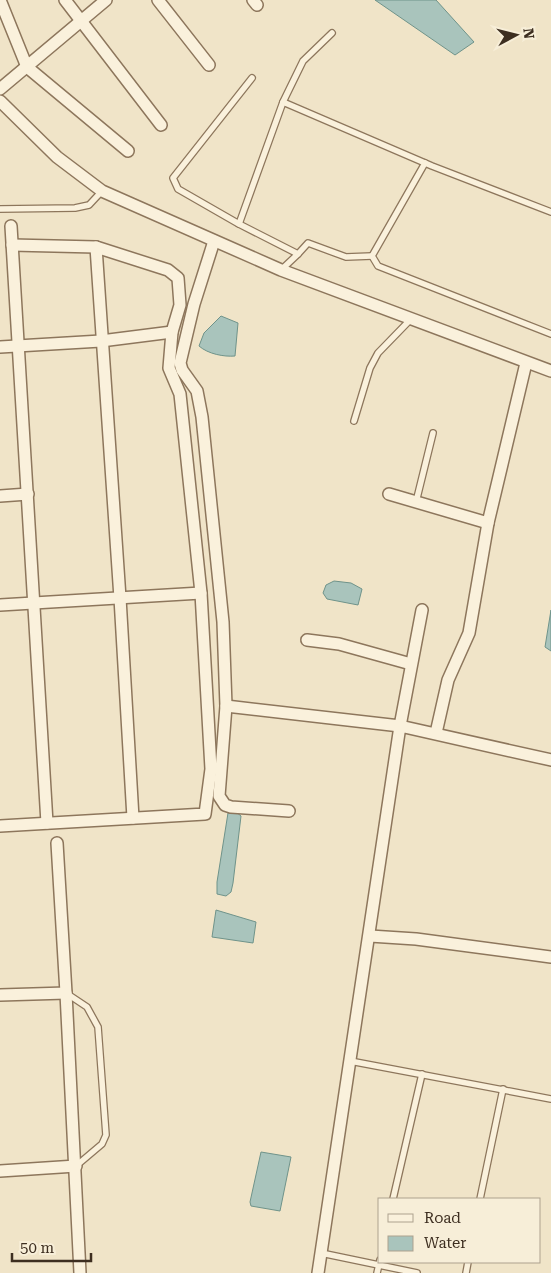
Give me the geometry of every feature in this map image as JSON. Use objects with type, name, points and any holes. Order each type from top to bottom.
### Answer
[{"type":"street","points":[[0,0],[27,67],[128,151]]},
{"type":"street","points":[[65,0],[161,125]]},
{"type":"street","points":[[0,89],[106,0]]},
{"type":"street","points":[[158,0],[210,65]]},
{"type":"street","points":[[0,101],[58,157],[102,191],[281,270],[551,371]]},
{"type":"street","points":[[10,226],[35,602],[47,823]]},
{"type":"street","points":[[214,241],[194,304],[180,363],[182,370],[197,391],[202,417],[223,622],[226,706],[220,796],[221,801],[225,805],[289,811]]},
{"type":"street","points":[[0,826],[205,814],[211,769],[201,593],[180,394],[169,368],[172,332],[180,306],[178,278],[168,270],[96,247],[12,245]]},
{"type":"street","points":[[96,247],[133,818]]},
{"type":"street","points":[[0,347],[101,341],[172,332]]},
{"type":"street","points":[[436,733],[448,680],[469,633],[488,523],[526,363]]},
{"type":"street","points":[[0,496],[28,494]]},
{"type":"street","points":[[389,494],[488,523]]},
{"type":"street","points":[[0,605],[201,593]]},
{"type":"street","points":[[318,1273],[400,726],[422,610]]},
{"type":"street","points":[[307,640],[339,644],[411,664]]},
{"type":"street","points":[[226,706],[400,726],[551,760]]},
{"type":"street","points":[[57,843],[76,1166],[80,1273]]},
{"type":"street","points":[[370,936],[416,939],[551,957]]},
{"type":"street","points":[[0,995],[66,993]]},
{"type":"street","points":[[0,1171],[76,1166]]},
{"type":"lane","points":[[239,224],[283,102],[303,61],[332,33]]},
{"type":"lane","points":[[252,78],[173,178],[178,189],[239,224],[298,254]]},
{"type":"lane","points":[[283,102],[425,164],[551,212]]},
{"type":"lane","points":[[372,256],[425,164]]},
{"type":"lane","points":[[0,209],[75,208],[89,205],[102,191]]},
{"type":"lane","points":[[281,270],[308,243],[346,257],[372,256]]},
{"type":"lane","points":[[372,256],[378,266],[551,334]]},
{"type":"lane","points":[[354,422],[368,373],[378,353],[411,319]]},
{"type":"lane","points":[[416,503],[433,433]]},
{"type":"lane","points":[[66,993],[87,1007],[98,1027],[106,1135],[98,1149],[76,1166]]},
{"type":"lane","points":[[350,1061],[551,1099]]},
{"type":"lane","points":[[393,1198],[422,1074]]},
{"type":"lane","points":[[480,1198],[503,1090]]},
{"type":"lane","points":[[321,1253],[378,1263]]},
{"type":"lane","points":[[377,1273],[379,1263],[416,1273]]},
{"type":"water","points":[[375,0],[436,0],[474,42],[455,55]]},
{"type":"water","points":[[221,316],[238,323],[235,356],[216,354],[199,346],[204,333]]},
{"type":"water","points":[[334,581],[351,583],[362,589],[358,605],[327,599],[323,593],[326,585]]},
{"type":"water","points":[[551,610],[551,651],[545,647]]},
{"type":"water","points":[[235,811],[241,816],[233,883],[231,892],[226,896],[217,894],[217,882],[228,813]]},
{"type":"water","points":[[216,910],[256,922],[253,943],[212,937]]},
{"type":"water","points":[[261,1152],[291,1157],[280,1211],[251,1206],[250,1202]]}]
